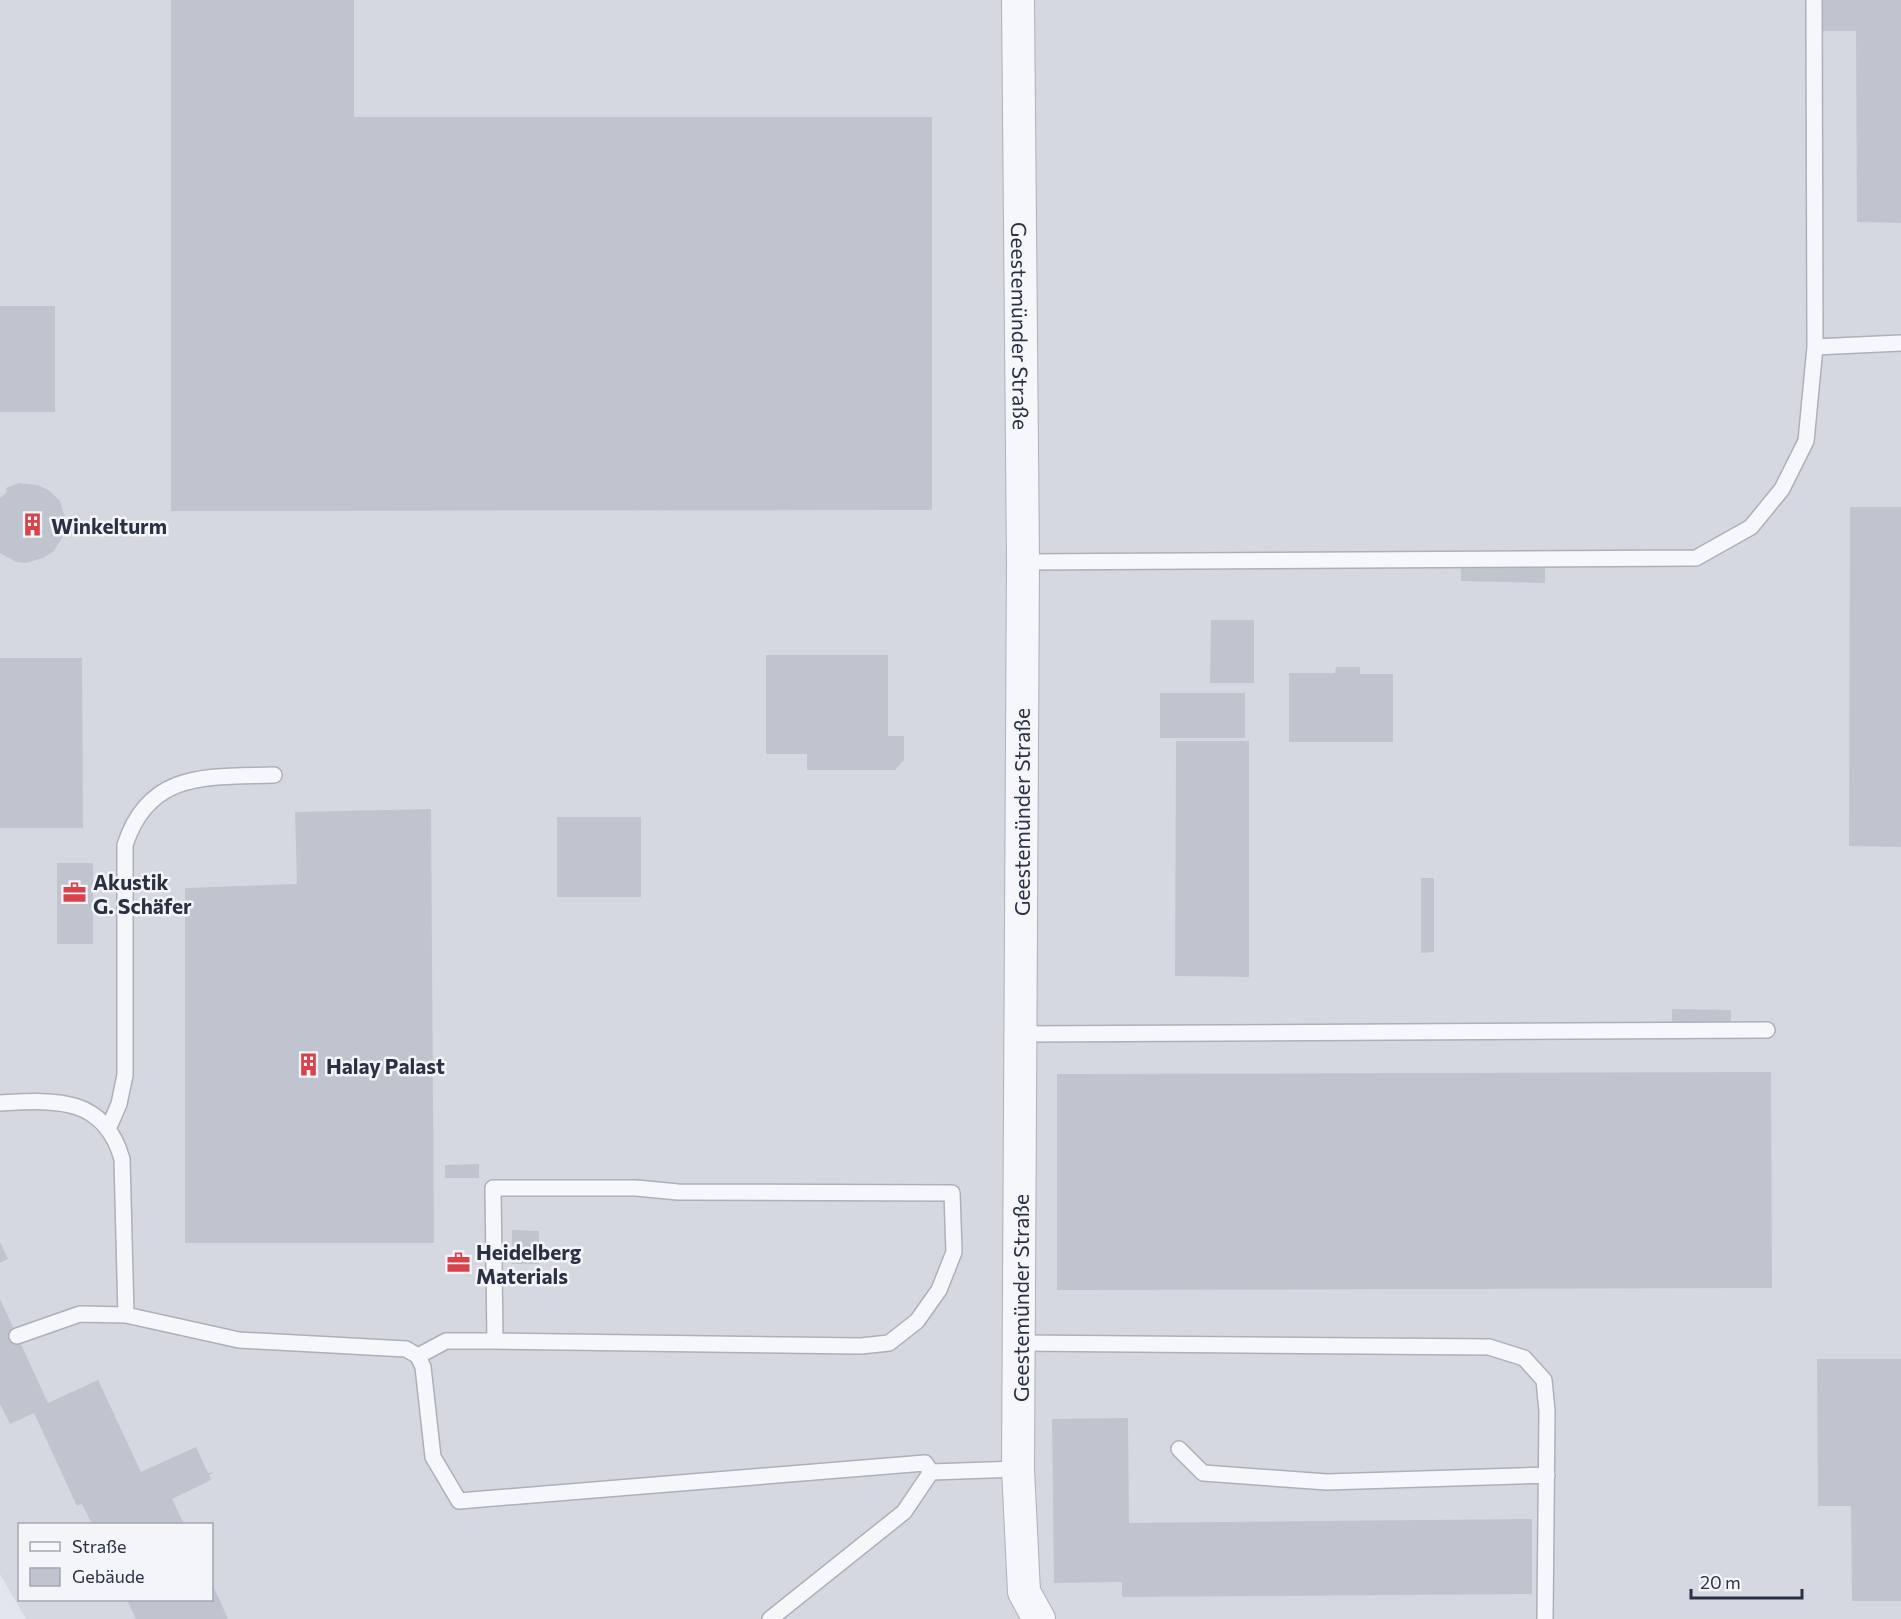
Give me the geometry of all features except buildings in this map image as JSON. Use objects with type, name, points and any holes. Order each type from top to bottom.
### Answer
[{"type":"street","name":"Geestemünder Straße","points":[[1018,0],[1023,562],[1021,1343],[1018,1469],[1024,1592],[1039,1619]]},
{"type":"lane","points":[[1023,562],[1696,558],[1750,527],[1782,489],[1806,441],[1815,347],[1814,0]]},
{"type":"lane","points":[[1815,347],[1901,343]]},
{"type":"lane","points":[[109,1127],[119,1104],[125,1075],[125,845],[132,824],[158,793],[177,784],[200,777],[274,775]]},
{"type":"lane","points":[[1020,1034],[1767,1030]]},
{"type":"lane","points":[[0,1103],[54,1101],[96,1115],[109,1127],[116,1138],[122,1159],[126,1315]]},
{"type":"lane","points":[[418,1356],[446,1341],[861,1346],[889,1343],[917,1321],[939,1290],[954,1252],[952,1193],[690,1192],[636,1188],[493,1188],[495,1341]]},
{"type":"lane","points":[[17,1336],[80,1314],[126,1315],[240,1340],[406,1349],[418,1356],[423,1367],[433,1457],[459,1501],[925,1463],[931,1472]]},
{"type":"lane","points":[[1021,1343],[1489,1347],[1524,1358],[1544,1380],[1545,1619]]},
{"type":"lane","points":[[1179,1449],[1203,1473],[1327,1482],[1546,1475]]},
{"type":"lane","points":[[931,1472],[1018,1469]]},
{"type":"lane","points":[[771,1619],[904,1512],[931,1472]]},
{"type":"shaded area","points":[[0,0],[1901,0],[1901,1619],[26,1619],[0,1574]]},
{"type":"place","name":"Winkelturm","points":[[33,525]]},
{"type":"place","name":"Akustik G. Schäfer","points":[[75,893]]},
{"type":"place","name":"Halay Palast","points":[[308,1065]]},
{"type":"place","name":"Heidelberg Materials","points":[[458,1263]]}]
